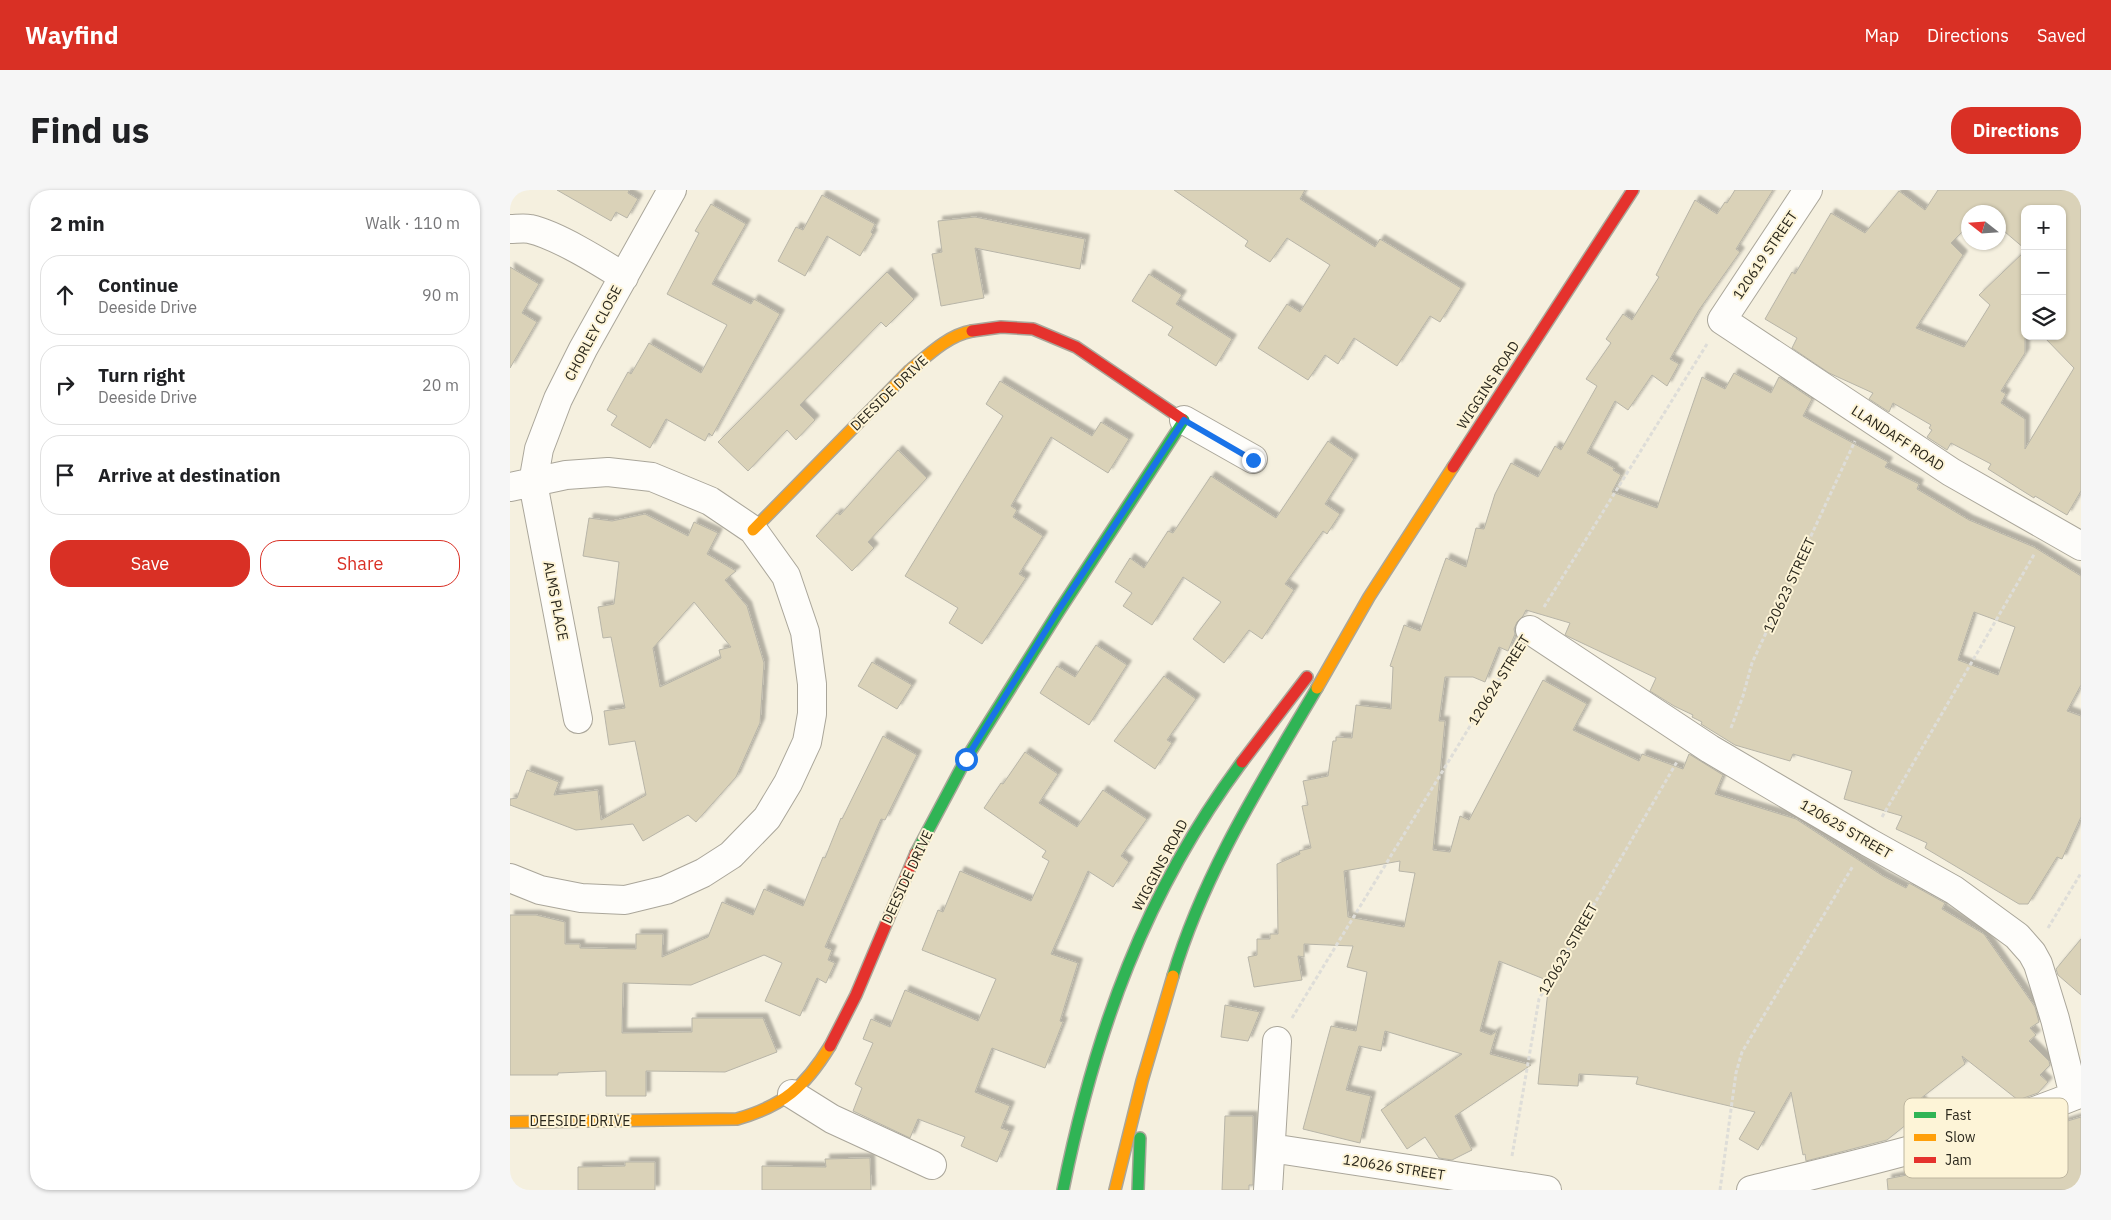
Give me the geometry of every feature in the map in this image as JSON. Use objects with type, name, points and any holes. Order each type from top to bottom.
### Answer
[{"type":"street","name":"CHORLEY CLOSE","points":[[521,485],[539,449],[558,399],[583,349],[672,190]]},
{"type":"street","name":"WIGGINS ROAD","points":[[1115,1190],[1142,1081],[1181,950],[1229,840],[1369,597],[1633,190]]},
{"type":"street","name":"120619 STREET","points":[[1722,320],[1808,190]]},
{"type":"street","points":[[510,229],[529,229],[554,239],[596,259],[624,277]]},
{"type":"street","name":"LLANDAFF ROAD","points":[[1722,320],[1951,472],[2081,546]]},
{"type":"street","name":"DEESIDE DRIVE","points":[[753,530],[909,371],[936,348],[966,332],[1001,327],[1033,329],[1076,347],[1184,420],[1253,460]]},
{"type":"street","name":"DEESIDE DRIVE","points":[[510,1122],[737,1119],[768,1109],[792,1094],[817,1067],[830,1047],[856,995],[908,869],[966,759],[1058,611],[1184,420]]},
{"type":"street","points":[[510,878],[540,890],[581,898],[626,900],[666,890],[703,873],[731,855],[767,818],[788,783],[807,742],[812,714],[812,684],[805,632],[786,576],[753,530],[710,501],[652,477],[608,472],[566,476],[521,485]]},
{"type":"street","name":"ALMS PLACE","points":[[521,485],[578,719]]},
{"type":"street","name":"WIGGINS ROAD","points":[[1063,1190],[1074,1134],[1106,1021],[1149,914],[1171,870],[1200,820],[1234,770],[1369,597]]},
{"type":"street","name":"120625 STREET","points":[[1530,630],[1700,743],[1868,842],[1954,890],[2017,936],[2032,953],[2038,964],[2078,1094]]},
{"type":"street","points":[[1268,1190],[1277,1041]]},
{"type":"street","points":[[1138,1190],[1142,1081]]},
{"type":"street","points":[[792,1094],[832,1119],[932,1165]]},
{"type":"street","name":"120626 STREET","points":[[1271,1148],[1547,1190]]},
{"type":"street","points":[[1751,1190],[1904,1152]]},
{"type":"path","name":"120624 STREET","points":[[1277,1041],[1313,986],[1722,320]]},
{"type":"path","name":"120623 STREET","points":[[1507,1184],[1539,999],[1550,977],[1645,820],[1700,743],[1731,729],[1752,663],[1866,417]]},
{"type":"path","points":[[2032,953],[2081,873]]},
{"type":"building","points":[[557,190],[629,190],[628,193],[638,199],[627,218],[616,212],[611,221]]},
{"type":"building","points":[[1174,190],[1305,190],[1300,199],[1375,247],[1380,239],[1461,288],[1440,322],[1430,316],[1397,366],[1354,338],[1338,364],[1325,355],[1308,380],[1258,348],[1287,304],[1300,312],[1330,265],[1287,238],[1270,262],[1245,246],[1248,241]]},
{"type":"building","points":[[1735,190],[1773,190],[1736,249],[1740,252],[1699,310],[1670,359],[1679,364],[1667,386],[1652,375],[1628,410],[1615,401],[1587,453],[1614,468],[1613,470],[1621,475],[1612,492],[1657,508],[1702,377],[1725,389],[1734,373],[1771,393],[1779,377],[1812,399],[1803,416],[1888,462],[1885,467],[1919,484],[1917,489],[1969,520],[2034,547],[2081,576],[2081,685],[2067,711],[2081,716],[2081,817],[2062,859],[2057,857],[2028,904],[2019,904],[1925,848],[1927,843],[1896,829],[1902,816],[1844,799],[1852,771],[1793,754],[1790,761],[1735,745],[1701,724],[1702,722],[1692,717],[1693,715],[1650,691],[1656,678],[1565,635],[1570,623],[1526,610],[1517,622],[1514,629],[1515,634],[1508,651],[1499,647],[1485,682],[1473,677],[1445,677],[1439,721],[1445,721],[1433,850],[1450,852],[1460,816],[1469,820],[1543,680],[1587,704],[1573,730],[1639,761],[1642,754],[1683,769],[1689,754],[1723,775],[1715,794],[1796,819],[1883,876],[1906,888],[1909,883],[1945,903],[1942,909],[1984,934],[2035,1007],[2039,1022],[2030,1028],[2036,1035],[2029,1041],[2049,1061],[2050,1065],[2040,1075],[2048,1082],[2038,1093],[2024,1098],[2015,1098],[1962,1056],[1965,1064],[1921,1098],[1904,1098],[1904,1126],[1887,1140],[1806,1161],[1805,1154],[1803,1155],[1791,1092],[1758,1150],[1739,1139],[1755,1112],[1636,1084],[1638,1077],[1579,1074],[1578,1086],[1538,1084],[1549,981],[1499,961],[1480,1031],[1491,1035],[1497,1031],[1490,1054],[1531,1065],[1455,1116],[1472,1150],[1452,1160],[1439,1158],[1425,1137],[1407,1149],[1381,1110],[1462,1054],[1385,1031],[1381,1051],[1359,1046],[1346,1090],[1371,1096],[1360,1143],[1303,1129],[1331,1026],[1356,1031],[1367,972],[1347,967],[1353,946],[1304,944],[1304,957],[1298,956],[1302,980],[1254,987],[1248,957],[1257,955],[1257,939],[1270,939],[1270,934],[1278,934],[1277,864],[1300,854],[1299,851],[1311,848],[1302,806],[1308,805],[1303,781],[1328,776],[1333,741],[1336,741],[1336,737],[1352,738],[1356,705],[1391,709],[1393,667],[1390,666],[1404,625],[1420,631],[1446,558],[1466,567],[1476,528],[1484,529],[1495,494],[1511,463],[1538,477],[1555,446],[1561,450],[1597,386],[1586,379],[1611,343],[1606,339],[1623,314],[1632,320],[1659,277],[1656,275],[1695,200],[1717,214],[1725,202],[1727,203]],"holes":[[[1974,612],[2015,627],[1998,675],[1958,660]],[[1400,861],[1399,871],[1415,873],[1404,927],[1348,917],[1344,871]]]},
{"type":"building","points":[[1938,190],[2081,190],[2081,491],[2067,515],[2035,496],[2034,498],[1988,469],[1991,464],[1951,443],[1947,450],[1927,437],[1932,430],[1929,428],[1931,425],[1893,403],[1889,412],[1869,399],[1873,393],[1829,373],[1792,348],[1797,338],[1765,319],[1792,272],[1795,274],[1831,213],[1865,233],[1899,191],[1925,210]],"holes":[[[1961,205],[2006,205],[2006,233],[2021,246],[2021,205],[2066,205],[2066,340],[2047,340],[2074,368],[2025,449],[2025,419],[2001,403],[2006,394],[2001,391],[2025,353],[2025,340],[2021,340],[2021,255],[1979,295],[1990,305],[1964,347],[1916,328],[1963,255],[1951,243],[1961,233]]]},
{"type":"building","points":[[822,195],[875,224],[871,232],[873,234],[860,256],[827,236],[805,276],[778,261],[796,227],[803,230]]},
{"type":"building","points":[[711,204],[746,224],[712,284],[751,304],[754,299],[780,314],[712,436],[709,433],[705,441],[666,419],[650,448],[611,425],[617,416],[607,410],[628,372],[631,374],[649,343],[701,373],[727,325],[667,294],[699,233],[695,231]]},
{"type":"building","points":[[975,217],[1085,239],[1080,269],[975,248],[984,298],[941,306],[932,254],[942,252],[938,221]]},
{"type":"building","points":[[510,267],[539,284],[522,313],[537,322],[510,368]]},
{"type":"building","points":[[887,272],[914,299],[886,327],[881,322],[800,405],[815,420],[796,440],[787,430],[748,471],[718,442]]},
{"type":"building","points":[[1149,274],[1182,295],[1176,304],[1232,339],[1216,366],[1168,335],[1173,327],[1132,301]]},
{"type":"building","points":[[1000,381],[1092,436],[1101,422],[1129,439],[1108,473],[1051,437],[1011,506],[1017,510],[1013,517],[1043,536],[1019,574],[1026,578],[982,644],[949,623],[958,608],[905,576],[1003,416],[986,404]]},
{"type":"building","points":[[1328,441],[1354,459],[1325,504],[1340,514],[1327,534],[1323,531],[1285,584],[1294,590],[1262,639],[1249,630],[1224,663],[1193,639],[1221,602],[1183,577],[1152,625],[1123,606],[1132,593],[1115,582],[1130,558],[1144,568],[1168,531],[1173,533],[1211,476],[1276,518]]},
{"type":"building","points":[[898,450],[927,478],[868,542],[874,548],[852,571],[816,536],[837,513],[840,515]]},
{"type":"building","points":[[645,514],[688,536],[694,522],[718,533],[707,554],[736,571],[725,580],[747,606],[764,663],[760,723],[736,777],[696,822],[688,815],[643,841],[633,824],[576,830],[510,805],[510,799],[517,798],[527,770],[559,782],[554,795],[598,790],[601,820],[646,795],[635,741],[609,745],[604,711],[625,708],[611,637],[603,638],[598,607],[614,604],[619,562],[583,556],[589,518],[612,521]],"holes":[[[694,602],[731,647],[719,650],[721,658],[660,687],[653,648]]]},
{"type":"building","points":[[1096,645],[1127,665],[1089,725],[1040,693],[1057,666],[1075,677]]},
{"type":"building","points":[[872,662],[912,685],[897,709],[858,686]]},
{"type":"building","points":[[1164,676],[1196,699],[1167,740],[1172,743],[1155,769],[1114,741]]},
{"type":"building","points":[[883,736],[917,755],[885,820],[881,819],[825,947],[832,950],[828,960],[835,963],[826,983],[817,978],[800,1016],[765,1001],[782,963],[764,955],[691,985],[623,983],[622,1033],[692,1032],[692,1018],[763,1018],[777,1052],[725,1072],[646,1071],[646,1096],[606,1096],[606,1071],[558,1073],[558,1075],[510,1075],[510,915],[536,915],[565,922],[565,944],[580,944],[580,948],[636,949],[636,934],[663,934],[662,957],[708,937],[722,902],[753,915],[764,889],[803,906],[841,818]]},
{"type":"building","points":[[1025,752],[1058,774],[1039,803],[1077,827],[1103,790],[1147,819],[1121,856],[1129,862],[1113,887],[1088,871],[1051,954],[1078,963],[1060,1021],[1063,1022],[1045,1068],[992,1048],[975,1092],[1010,1106],[1001,1128],[1010,1131],[997,1162],[961,1146],[965,1137],[918,1119],[910,1138],[853,1111],[862,1088],[855,1084],[873,1043],[863,1039],[871,1019],[890,1027],[905,990],[978,1021],[996,979],[922,950],[938,910],[943,912],[960,871],[1031,901],[1049,861],[1042,857],[1046,851],[984,808]]},
{"type":"building","points":[[2081,939],[2081,995],[2058,975],[2056,969]]},
{"type":"building","points":[[1225,1005],[1260,1012],[1248,1041],[1221,1037]]},
{"type":"building","points":[[1225,1116],[1253,1116],[1253,1185],[1249,1185],[1249,1190],[1222,1190]]},
{"type":"building","points":[[2081,1117],[2081,1190],[1888,1190],[1887,1179],[1904,1176],[1904,1178],[2068,1178],[2068,1121]]},
{"type":"building","points":[[870,1158],[871,1190],[762,1190],[762,1166],[826,1167],[825,1159]]},
{"type":"building","points":[[625,1162],[655,1162],[655,1190],[578,1190],[578,1167],[625,1166]]},
{"type":"traffic: fast","points":[[916,853],[966,759],[1059,611],[1184,420],[1182,419]]},
{"type":"traffic: fast","points":[[1173,976],[1201,900],[1218,863],[1256,792],[1317,688]]},
{"type":"traffic: fast","points":[[1063,1190],[1091,1075],[1108,1019],[1128,966],[1151,913],[1178,862],[1208,811],[1242,762]]},
{"type":"traffic: fast","points":[[1138,1190],[1140,1138]]},
{"type":"traffic: slow","points":[[753,530],[909,371],[946,341],[972,331]]},
{"type":"traffic: slow","points":[[1317,688],[1369,597],[1453,467]]},
{"type":"traffic: slow","points":[[1115,1190],[1142,1081],[1173,976]]},
{"type":"traffic: slow","points":[[510,1122],[737,1119],[767,1108],[791,1093],[802,1084],[830,1046]]},
{"type":"traffic: jam","points":[[1453,467],[1633,190]]},
{"type":"traffic: jam","points":[[972,331],[1001,327],[1033,329],[1076,347],[1182,419]]},
{"type":"traffic: jam","points":[[1242,762],[1307,677]]},
{"type":"traffic: jam","points":[[830,1046],[856,995],[916,853]]},
{"type":"route","points":[[966,759],[1058,611],[1184,420],[1253,460]]}]
